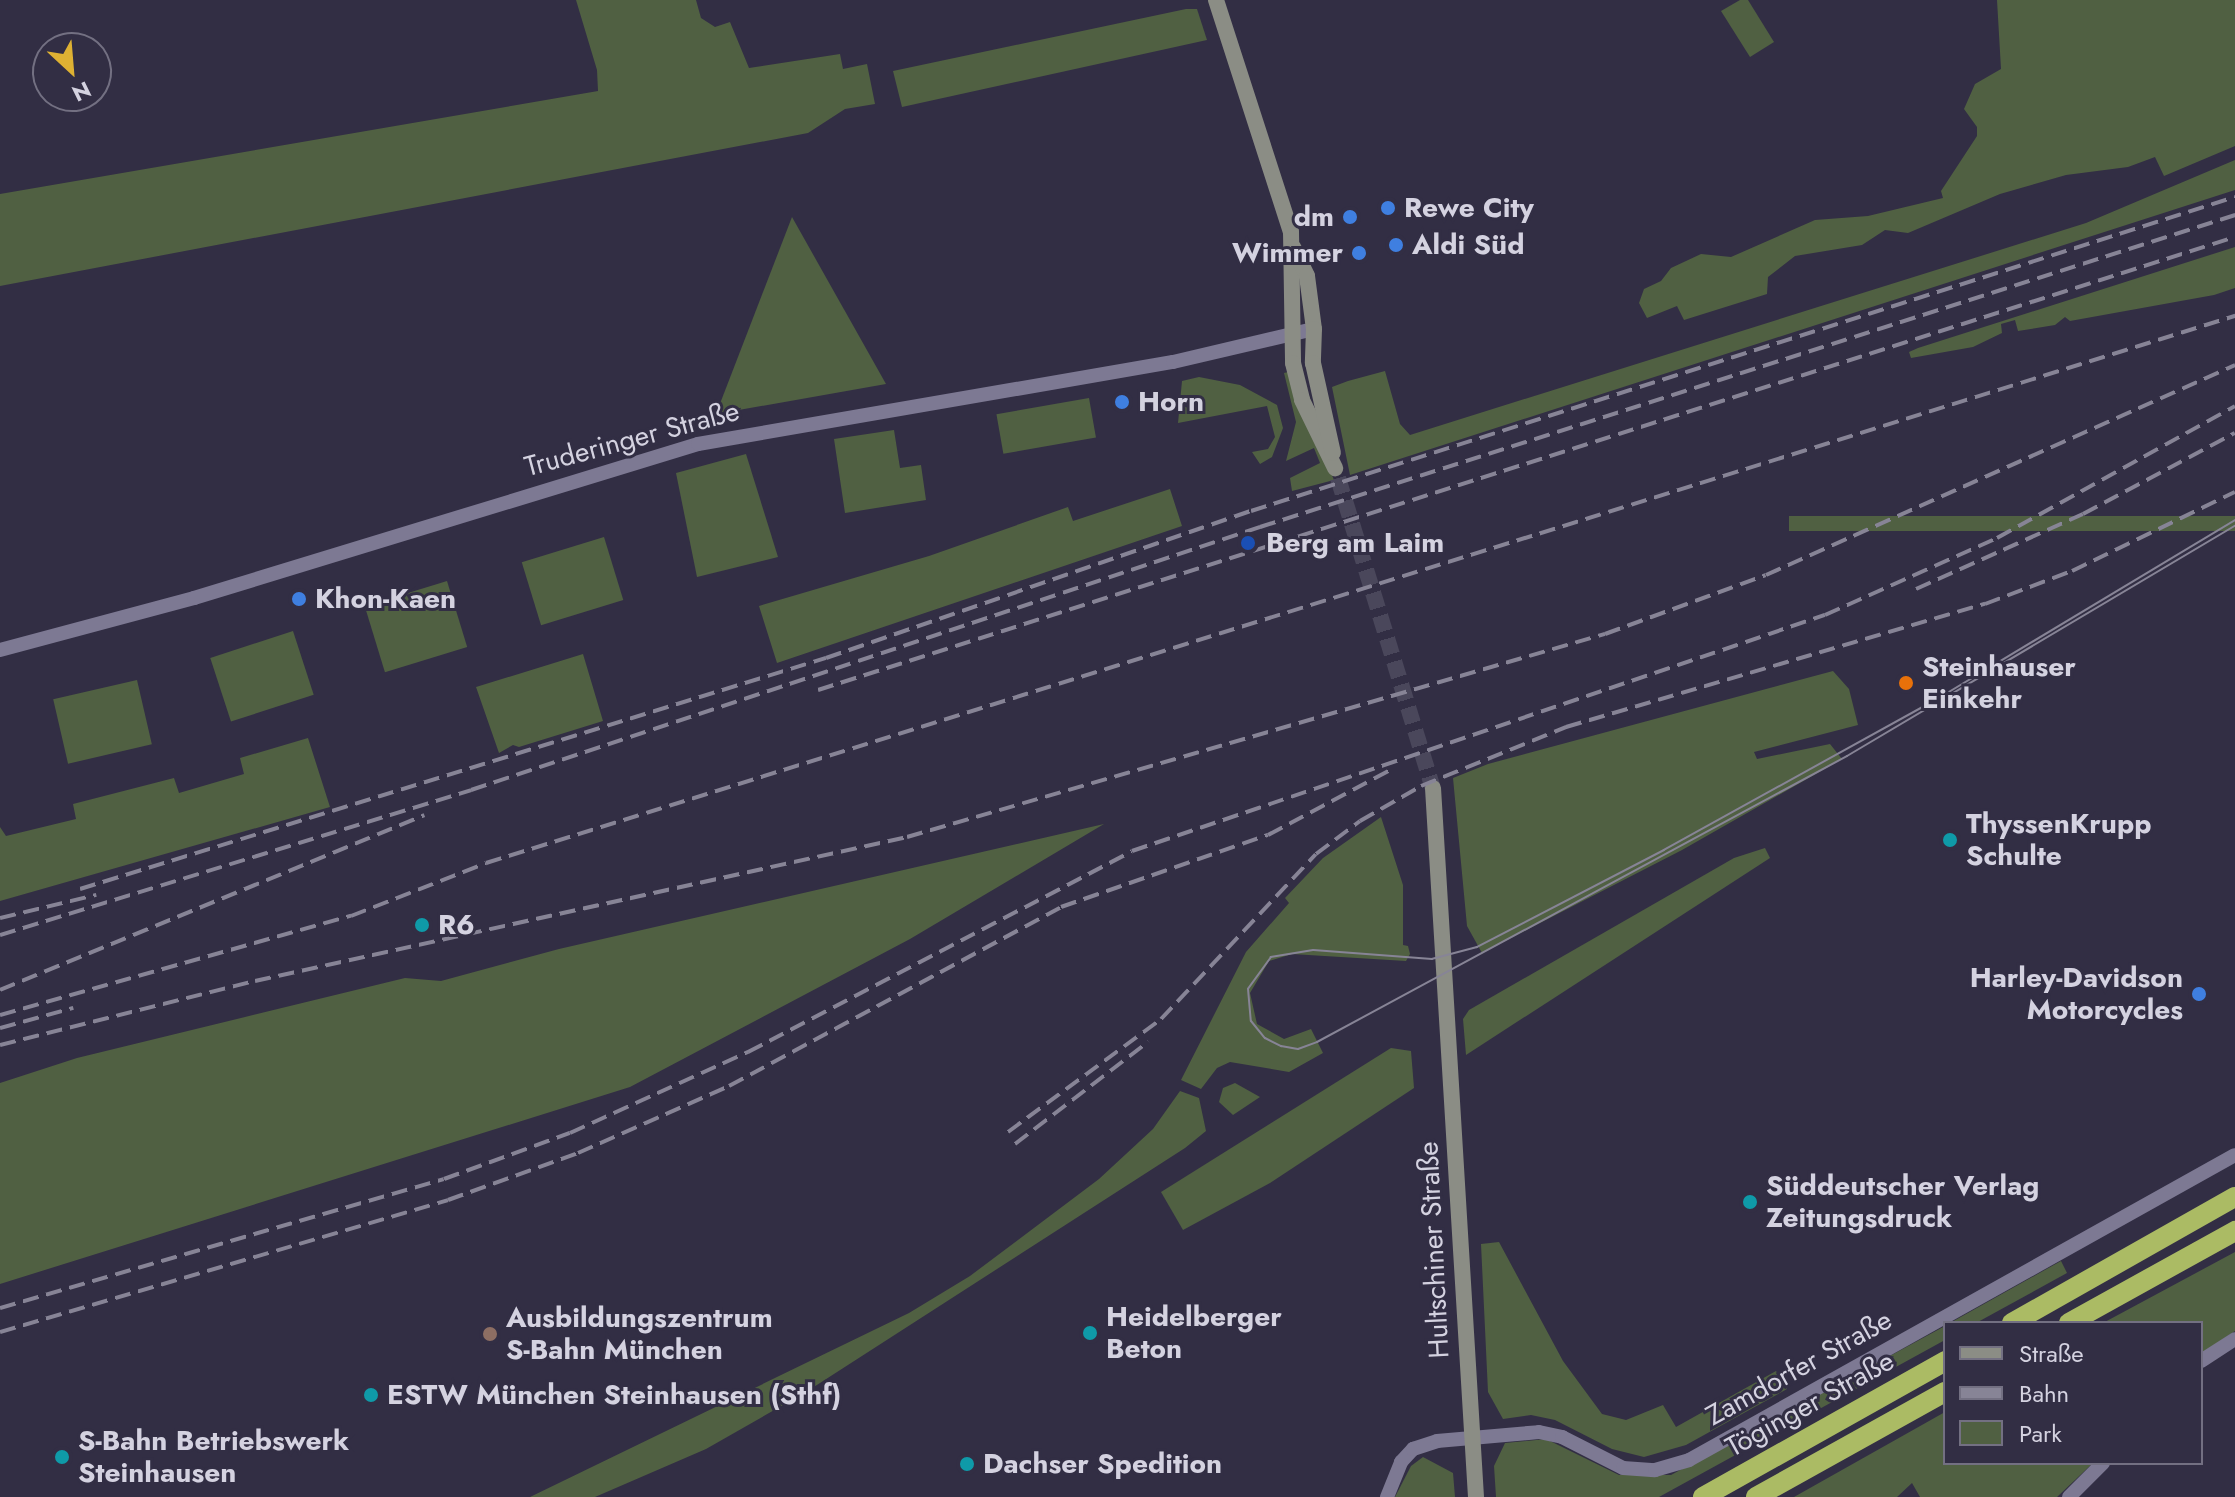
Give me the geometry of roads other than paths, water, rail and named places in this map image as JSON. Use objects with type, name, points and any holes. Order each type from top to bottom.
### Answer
[{"type":"highway","points":[[2016,1321],[2235,1197]]},
{"type":"highway","points":[[2073,1321],[2235,1231]]},
{"type":"highway","name":"Töginger Straße","points":[[1703,1497],[1943,1362]]},
{"type":"highway","name":"Töginger Straße","points":[[1756,1497],[1943,1393]]},
{"type":"main road","points":[[1216,0],[1276,177],[1293,247],[1291,334],[1302,400],[1336,473],[1313,363],[1314,329],[1303,259],[1293,247]]},
{"type":"main road","name":"Hultschiner Straße","points":[[1433,788],[1476,1497]]},
{"type":"street","name":"Truderinger Straße","points":[[0,650],[135,616],[698,444],[1173,362],[1314,329]]},
{"type":"street","name":"Zamdorfer Straße","points":[[1387,1497],[1401,1462],[1413,1449],[1472,1438],[1552,1434],[1623,1468],[1655,1470],[1689,1460],[2235,1155]]},
{"type":"street","points":[[2203,1360],[2235,1339]]},
{"type":"street","points":[[2069,1497],[2101,1465]]},
{"type":"tunnel","points":[[1338,478],[1433,788]]},
{"type":"tram line","points":[[2235,520],[1937,699],[1664,850],[1477,947],[1432,959],[1313,950],[1271,957],[1248,989],[1251,1021],[1265,1038],[1281,1046],[1298,1049],[1317,1042],[1847,756],[2235,526]]},
{"type":"railway","points":[[80,889],[826,658],[1251,511],[2235,197]]},
{"type":"railway","points":[[0,935],[471,790],[1260,527],[2235,215]]},
{"type":"railway","points":[[818,690],[2235,237]]},
{"type":"railway","points":[[0,1015],[351,916],[486,863],[2235,316]]},
{"type":"railway","points":[[0,1045],[255,981],[907,837],[1605,634],[1766,575],[2235,365]]},
{"type":"railway","points":[[0,1308],[444,1179],[570,1133],[748,1052],[1132,851],[1825,615],[1997,538],[2235,406]]},
{"type":"railway","points":[[1916,589],[2083,514],[2235,433]]},
{"type":"railway","points":[[1008,1132],[1161,1019],[1316,854],[1360,821],[1421,786],[1566,727],[1985,604],[2072,571],[2235,492]]},
{"type":"railway","points":[[0,1332],[448,1200],[578,1153],[729,1086],[1061,907],[1268,835],[1392,769]]},
{"type":"railway","points":[[0,990],[424,815]]},
{"type":"railway","points":[[0,918],[96,895]]},
{"type":"railway","points":[[0,1028],[73,1008]]},
{"type":"railway","points":[[1015,1144],[1148,1042]]},
{"type":"place","name":"Rewe City","points":[[1388,208]]},
{"type":"place","name":"dm","points":[[1350,217]]},
{"type":"place","name":"Aldi Süd","points":[[1396,245]]},
{"type":"place","name":"Wimmer","points":[[1359,253]]},
{"type":"place","name":"Horn","points":[[1122,402]]},
{"type":"place","name":"Berg am Laim","points":[[1248,543]]},
{"type":"place","name":"Khon-Kaen","points":[[299,599]]},
{"type":"place","name":"Steinhauser Einkehr","points":[[1906,683]]},
{"type":"place","name":"ThyssenKrupp Schulte","points":[[1950,840]]},
{"type":"place","name":"R6","points":[[422,925]]},
{"type":"place","name":"Harley-Davidson Motorcycles","points":[[2199,994]]},
{"type":"place","name":"Süddeutscher Verlag Zeitungsdruck","points":[[1750,1202]]},
{"type":"place","name":"Heidelberger Beton","points":[[1090,1333]]},
{"type":"place","name":"Ausbildungszentrum S-Bahn München","points":[[490,1334]]},
{"type":"place","name":"ESTW München Steinhausen (Sthf)","points":[[371,1395]]},
{"type":"place","name":"S-Bahn Betriebswerk Steinhausen","points":[[62,1457]]},
{"type":"place","name":"Dachser Spedition","points":[[967,1464]]}]
